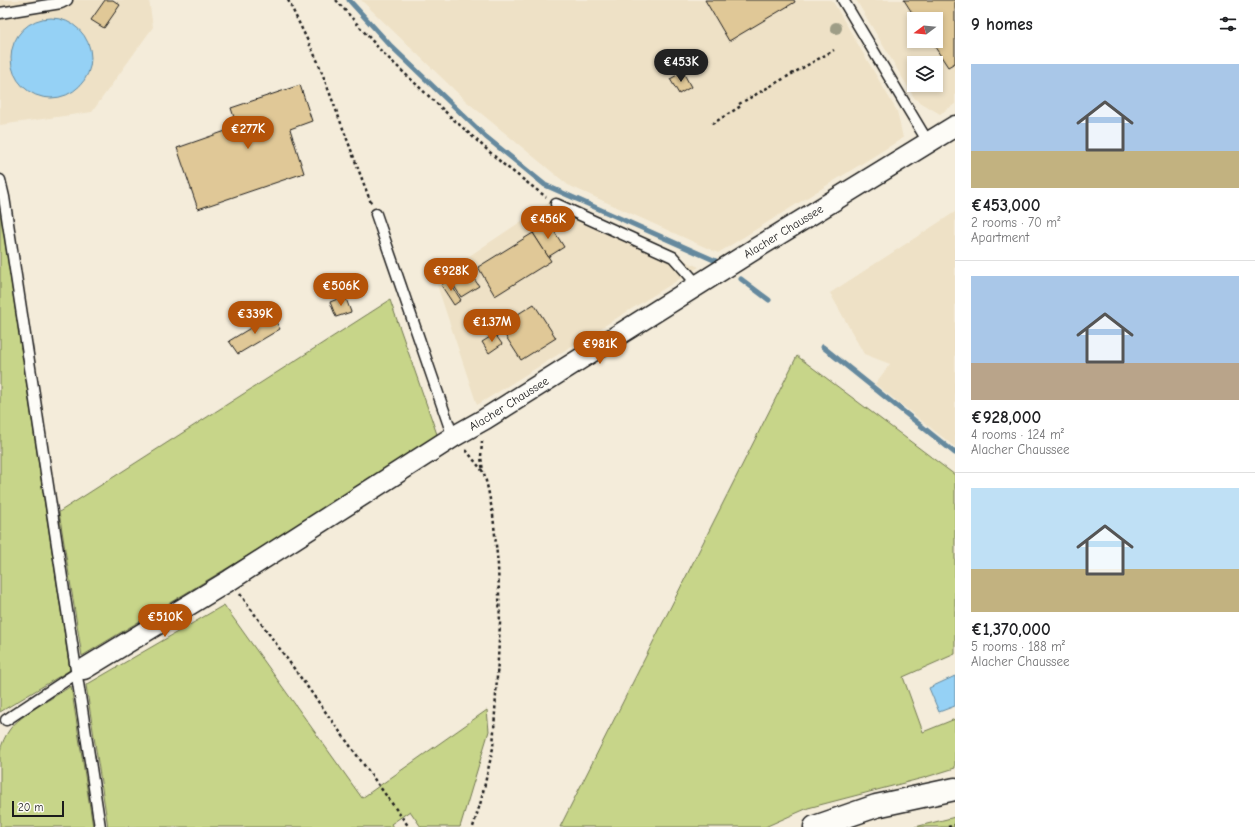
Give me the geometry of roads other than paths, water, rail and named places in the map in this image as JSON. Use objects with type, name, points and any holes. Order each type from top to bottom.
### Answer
[{"type":"street","name":"Alacher Chaussee","points":[[80,671],[230,580],[453,437],[485,419],[955,126]]},
{"type":"street","points":[[815,827],[876,806],[955,789]]},
{"type":"lane","points":[[0,13],[61,3],[67,0]]},
{"type":"lane","points":[[843,0],[928,142]]},
{"type":"lane","points":[[0,180],[4,197],[46,468],[80,671],[100,827]]},
{"type":"lane","points":[[556,204],[673,257],[698,285]]},
{"type":"lane","points":[[376,214],[453,437]]},
{"type":"lane","points":[[6,720],[80,671]]},
{"type":"water","points":[[51,18],[66,21],[79,30],[88,43],[91,58],[88,73],[79,86],[66,95],[51,98],[36,95],[23,86],[14,73],[11,58],[14,43],[23,30],[36,21]]},
{"type":"water","points":[[955,676],[955,706],[939,712],[929,688]]},
{"type":"waterway","points":[[349,0],[390,45],[486,137],[545,185],[716,261]]},
{"type":"waterway","points":[[741,279],[769,300]]},
{"type":"waterway","points":[[823,347],[955,453]]}]
